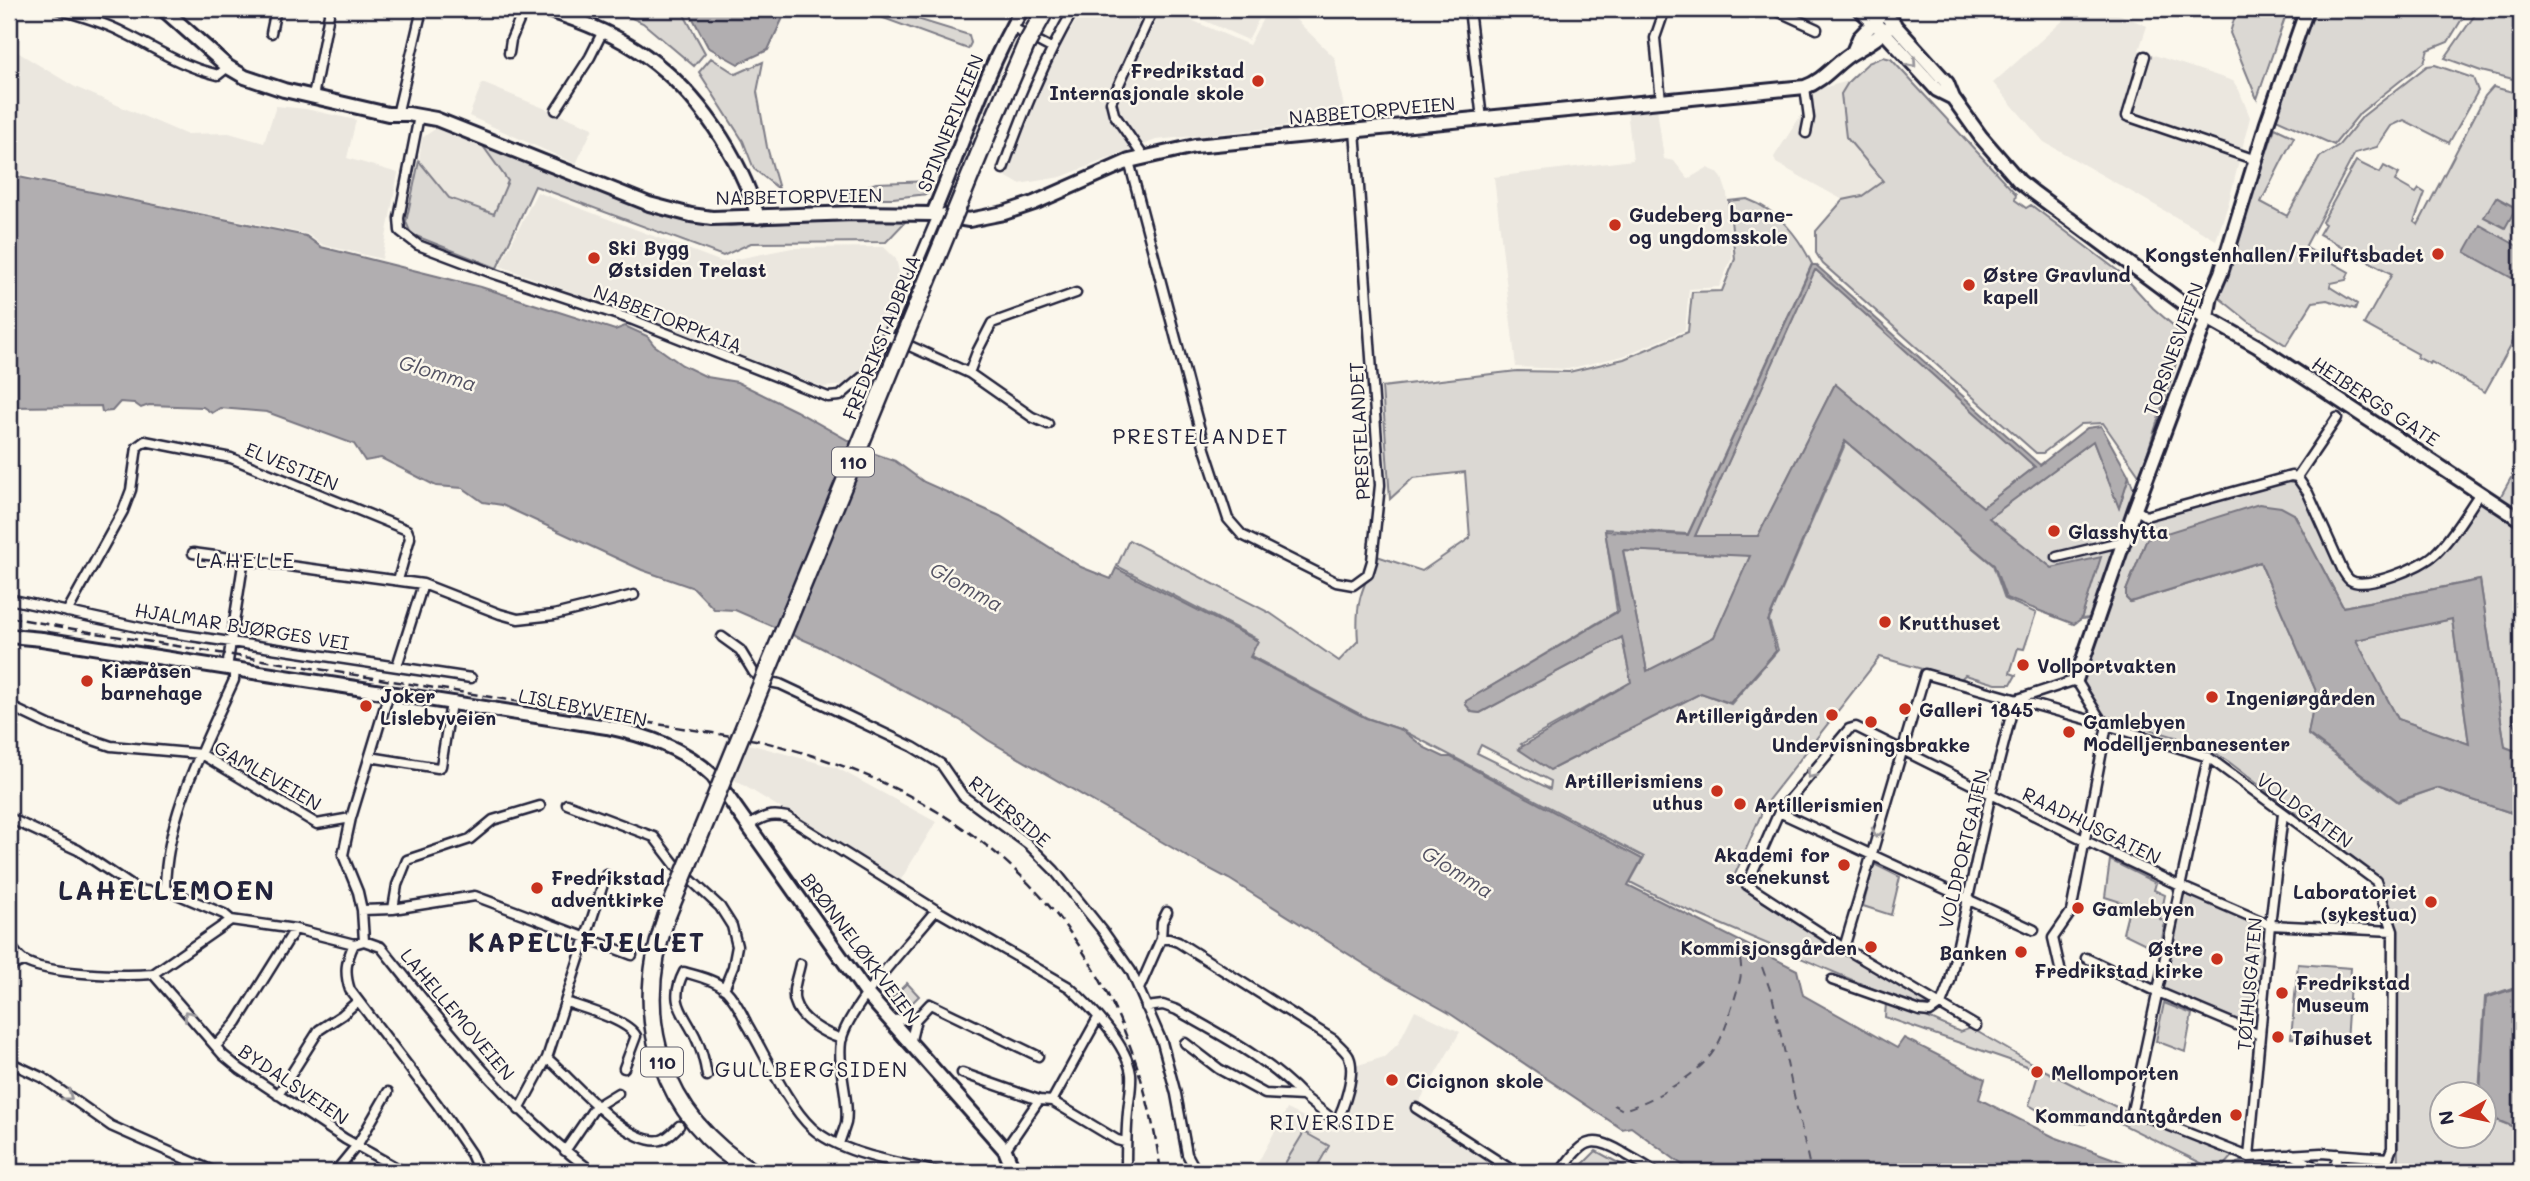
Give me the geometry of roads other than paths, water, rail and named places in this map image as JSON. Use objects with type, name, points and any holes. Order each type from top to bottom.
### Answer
[{"type":"highway","name":"FREDRIKSTADBRUA","points":[[753,1172],[730,1158],[704,1133],[684,1109],[669,1081],[658,1051],[652,1021],[653,962],[666,918],[982,147],[1026,45],[1046,9]]},
{"type":"street","points":[[58,9],[123,32],[166,57],[195,69],[218,75],[228,67]]},
{"type":"street","name":"NABBETORPVEIEN","points":[[163,9],[228,67],[260,84],[397,115],[419,116],[472,132],[631,197],[673,211],[712,218],[855,213],[936,215],[969,220],[1004,213],[1043,199],[1143,156],[1195,146],[1804,87],[1823,77],[1853,52],[1867,47],[1889,28]]},
{"type":"street","points":[[271,33],[276,9]]},
{"type":"street","points":[[313,97],[330,9]]},
{"type":"street","points":[[397,115],[422,9]]},
{"type":"street","points":[[509,53],[511,40],[524,9]]},
{"type":"street","points":[[544,9],[603,31],[646,55],[680,85],[710,121],[739,171],[758,217]]},
{"type":"street","name":"SPINNERIVEIEN","points":[[936,215],[1011,27],[1022,9]]},
{"type":"street","points":[[1003,169],[1051,48],[1074,9]]},
{"type":"street","points":[[1143,156],[1114,114],[1111,102],[1153,9]]},
{"type":"street","points":[[1469,9],[1482,119]]},
{"type":"street","points":[[1661,101],[1655,38],[1665,9]]},
{"type":"street","points":[[1773,9],[1817,29]]},
{"type":"street","points":[[1859,9],[1873,23],[1889,28]]},
{"type":"street","name":"TORSNESVEIEN","points":[[2076,680],[2134,509],[2207,317],[2211,296],[2221,273],[2307,9]]},
{"type":"street","points":[[1882,11],[1889,28]]},
{"type":"street","name":"NABBETORPVEIEN","points":[[1853,52],[1859,38],[1882,11]]},
{"type":"street","points":[[1011,27],[1051,48]]},
{"type":"street","name":"HEIBERGS GATE","points":[[1889,28],[1937,90],[1953,98],[2019,181],[2188,307],[2257,346],[2521,520]]},
{"type":"street","points":[[556,110],[590,57],[603,31]]},
{"type":"street","points":[[2145,56],[2127,116],[2256,160]]},
{"type":"street","points":[[1804,87],[1809,118],[1806,133]]},
{"type":"street","name":"NABBETORPKAIA","points":[[419,116],[400,218],[400,232],[418,245],[633,320],[828,397],[840,396],[873,368],[936,215]]},
{"type":"street","name":"PRESTELANDET","points":[[1129,161],[1205,449],[1228,519],[1242,535],[1336,582],[1353,585],[1368,574],[1372,561],[1380,485],[1354,130]]},
{"type":"street","points":[[969,373],[976,352],[992,323],[1076,293]]},
{"type":"street","points":[[888,336],[969,373],[1032,417],[1048,424]]},
{"type":"street","points":[[2298,477],[2337,418]]},
{"type":"street","name":"ELVESTIEN","points":[[67,612],[123,511],[131,490],[137,447],[145,441],[231,458],[376,520],[407,530],[410,538],[398,580]]},
{"type":"street","points":[[2134,509],[2146,516],[2291,476],[2298,477],[2308,493],[2343,571],[2350,580],[2356,582],[2387,577],[2414,568],[2434,556],[2450,538],[2480,493]]},
{"type":"street","points":[[2057,557],[2123,541]]},
{"type":"street","points":[[193,553],[423,584],[500,614],[533,619],[634,595]]},
{"type":"street","points":[[165,889],[181,799],[234,680],[231,669],[231,641],[244,558]]},
{"type":"street","points":[[397,666],[423,584]]},
{"type":"street","name":"HJALMAR BJØRGES VEI","points":[[9,599],[151,630],[471,678]]},
{"type":"street","name":"LISLEBYVEIEN","points":[[9,636],[607,727],[657,741],[701,764],[713,776],[748,826]]},
{"type":"street","name":"RIVERSIDE","points":[[722,637],[740,650],[754,673],[764,681],[780,684],[913,747],[941,764],[963,796],[1028,844],[1054,870],[1103,931],[1130,971],[1163,1042],[1189,1159],[1200,1171],[1212,1172]]},
{"type":"street","name":"VOLDGATEN","points":[[1902,750],[1925,674],[2107,725],[2208,757],[2376,881],[2393,931],[2392,1148],[2388,1158],[2339,1154]]},
{"type":"street","points":[[2015,700],[2076,680],[2107,725],[2071,912],[2053,938],[2061,972]]},
{"type":"street","points":[[9,818],[78,850],[138,890],[152,892],[165,889],[224,914],[231,920],[295,929],[354,944],[364,941],[358,892],[343,855],[351,818],[389,693]]},
{"type":"street","points":[[2520,723],[2521,695]]},
{"type":"street","name":"VOLDPORTGATEN","points":[[1941,1004],[1950,981],[1991,793],[2015,700]]},
{"type":"street","points":[[370,757],[439,768],[450,703]]},
{"type":"street","name":"GAMLEVEIEN","points":[[9,706],[51,726],[111,746],[201,754],[317,824],[351,818]]},
{"type":"street","name":"RAADHUSGATEN","points":[[1779,812],[1849,729],[1856,727],[2180,886],[2270,925]]},
{"type":"street","points":[[1844,948],[1902,750]]},
{"type":"street","points":[[2208,757],[2132,1111],[2249,1157],[2339,1154],[2333,1172]]},
{"type":"street","points":[[567,804],[654,837],[677,867],[720,906],[732,926],[737,946],[733,967],[724,989]]},
{"type":"street","points":[[393,909],[397,885],[407,860],[470,839],[493,820],[540,806]]},
{"type":"street","points":[[1976,1026],[1844,948],[1747,885],[1779,812],[2034,930]]},
{"type":"street","points":[[748,826],[764,816],[774,814],[787,817],[936,910],[1069,987],[1120,1045],[1129,1062],[1131,1077],[1125,1142],[1126,1172]]},
{"type":"street","name":"TØIHUSGATEN","points":[[2249,1157],[2283,814]]},
{"type":"street","name":"BRØNNELØKKVEIEN","points":[[748,826],[867,994],[1005,1150],[1014,1172]]},
{"type":"street","points":[[519,1110],[547,1058],[606,875]]},
{"type":"street","points":[[362,910],[393,909],[475,896],[632,955]]},
{"type":"street","points":[[839,1144],[846,1112],[839,1060],[849,1018],[936,910]]},
{"type":"street","points":[[1139,989],[1161,939],[1162,922],[1167,912]]},
{"type":"street","points":[[10,965],[23,961],[75,972],[153,974],[231,920]]},
{"type":"street","points":[[2270,925],[2393,931]]},
{"type":"street","points":[[216,1046],[237,1022],[295,929]]},
{"type":"street","points":[[1146,1007],[1163,1005],[1188,1016],[1264,1060],[1336,1122],[1345,1108],[1350,1062],[1349,1057],[1334,1040],[1178,942],[1161,939]]},
{"type":"street","name":"LAHELLEMOVEIEN","points":[[364,941],[381,947],[484,1074],[519,1110],[593,1172]]},
{"type":"street","points":[[9,944],[23,961]]},
{"type":"street","points":[[354,944],[347,960],[345,975],[350,990],[437,1104],[471,1154],[479,1172]]},
{"type":"street","points":[[2087,958],[2158,992],[2260,1035]]},
{"type":"street","points":[[800,964],[794,992],[796,1006],[817,1027],[842,1039]]},
{"type":"street","points":[[707,1076],[698,1041],[679,1009],[677,991],[684,972],[708,979],[724,989],[737,1006],[803,1118],[821,1135],[867,1154],[938,1172]]},
{"type":"street","name":"BYDALSVEIEN","points":[[153,974],[159,984],[240,1069],[404,1172]]},
{"type":"street","points":[[1832,980],[1920,1011],[1930,1012],[1941,1004]]},
{"type":"street","points":[[278,1095],[319,1030],[342,1015],[358,1000]]},
{"type":"street","points":[[566,1002],[606,1016],[633,1031],[636,1036],[624,1068]]},
{"type":"street","points":[[910,1044],[916,1019],[930,1004],[1038,1056]]},
{"type":"street","points":[[1052,1101],[1098,1018]]},
{"type":"street","points":[[889,1020],[916,1019]]},
{"type":"street","points":[[1185,1043],[1219,1069],[1265,1094],[1303,1096]]},
{"type":"street","points":[[547,1058],[595,1107],[622,1126],[656,1140],[669,1136],[679,1126]]},
{"type":"street","points":[[9,1062],[43,1078],[111,1126],[215,1172]]},
{"type":"street","points":[[962,1073],[1039,1100],[1052,1101],[1117,1140],[1125,1142]]},
{"type":"street","points":[[335,1172],[358,1144],[387,1092]]},
{"type":"street","points":[[565,1151],[595,1107],[618,1093]]},
{"type":"street","points":[[1005,1150],[1039,1100]]},
{"type":"street","points":[[1416,1108],[1515,1172]]},
{"type":"street","points":[[1560,1172],[1582,1146],[1595,1141],[1607,1144],[1655,1172]]},
{"type":"street","points":[[2292,1154],[2323,1172]]},
{"type":"water","points":[[688,9],[787,9],[768,50],[738,64],[708,47]]},
{"type":"water","name":"Glomma","points":[[9,175],[306,236],[321,247],[481,287],[615,330],[625,326],[647,336],[654,345],[682,365],[707,377],[737,382],[867,451],[895,461],[924,482],[1000,516],[1081,567],[1111,579],[1116,568],[1258,641],[1250,657],[1366,718],[1402,730],[1425,748],[1444,757],[1451,757],[1642,859],[1628,885],[1797,970],[1803,995],[1897,1048],[1904,1038],[1985,1079],[1979,1099],[2054,1137],[2150,1172],[1692,1172],[1631,1127],[1622,1129],[1449,1013],[1388,979],[1229,879],[988,740],[960,720],[818,646],[735,610],[714,609],[694,588],[642,570],[502,505],[483,502],[463,488],[436,486],[381,458],[365,461],[354,444],[267,412],[220,408],[212,413],[203,407],[149,405],[141,408],[134,403],[120,402],[112,411],[102,412],[101,406],[9,407]]},
{"type":"water","points":[[2496,197],[2516,208],[2505,228],[2484,217]]},
{"type":"water","points":[[2480,225],[2521,248],[2521,283],[2465,252]]},
{"type":"water","points":[[1812,265],[1816,265],[2040,465],[2087,428],[2101,426],[2129,476],[2119,508],[2093,441],[1989,518],[2052,568],[2101,557],[2081,619],[2074,624],[2006,598],[1994,565],[1845,441],[1768,621],[1776,651],[1730,703],[1701,693],[1550,770],[1518,749],[1631,682],[1622,637],[1480,713],[1472,712],[1466,705],[1466,701],[1619,611],[1605,531],[1688,535]],"holes":[[[1816,270],[2035,467],[1983,507],[1835,384],[1758,536],[1695,536]],[[1624,550],[1750,556],[1714,637],[1647,671]]]},
{"type":"water","points":[[2259,504],[2281,507],[2294,514],[2343,607],[2480,580],[2505,747],[2521,753],[2521,816],[2437,788],[2398,801],[2308,734],[2316,691],[2260,562],[2130,602],[2126,598],[2126,591],[2147,539]],"holes":[[[2452,619],[2469,744],[2398,719],[2356,640]]]},
{"type":"water","points":[[2521,982],[2521,1144],[2514,1127],[2498,1120],[2498,1080],[2481,1080],[2486,998],[2519,987]]},
{"type":"railway","points":[[9,617],[756,740],[838,764],[912,797],[977,838],[1032,887],[1079,945],[1116,1012],[1144,1088],[1161,1172]]},
{"type":"place","name":"Fredrikstad Internasjonale skole","points":[[1258,81]]},
{"type":"place","name":"Gudeberg barne- og ungdomsskole","points":[[1615,225]]},
{"type":"place","name":"Kongstenhallen/Friluftsbadet","points":[[2438,254]]},
{"type":"place","name":"Ski Bygg Østsiden Trelast","points":[[594,258]]},
{"type":"place","name":"Østre Gravlund kapell","points":[[1969,285]]},
{"type":"place","name":"Glasshytta","points":[[2054,531]]},
{"type":"place","name":"Krutthuset","points":[[1885,622]]},
{"type":"place","name":"Vollportvakten","points":[[2023,665]]},
{"type":"place","name":"Kiæråsen barnehage","points":[[87,681]]},
{"type":"place","name":"Ingeniørgården","points":[[2212,697]]},
{"type":"place","name":"Joker Lislebyveien","points":[[366,706]]},
{"type":"place","name":"Galleri 1845","points":[[1905,709]]},
{"type":"place","name":"Artillerigården","points":[[1832,715]]},
{"type":"place","name":"Undervisningsbrakke","points":[[1871,722]]},
{"type":"place","name":"Gamlebyen Modelljernbanesenter","points":[[2069,732]]},
{"type":"place","name":"Artillerismiens uthus","points":[[1717,791]]},
{"type":"place","name":"Artillerismien","points":[[1740,804]]},
{"type":"place","name":"Akademi for scenekunst","points":[[1844,865]]},
{"type":"place","name":"Fredrikstad adventkirke","points":[[537,888]]},
{"type":"place","name":"Laboratoriet (sykestua)","points":[[2431,902]]},
{"type":"place","name":"Gamlebyen","points":[[2078,908]]},
{"type":"place","name":"Kommisjonsgården","points":[[1871,947]]},
{"type":"place","name":"Banken","points":[[2021,952]]},
{"type":"place","name":"Østre Fredrikstad kirke","points":[[2217,959]]},
{"type":"place","name":"Fredrikstad Museum","points":[[2282,993]]},
{"type":"place","name":"Tøihuset","points":[[2278,1037]]},
{"type":"place","name":"Mellomporten","points":[[2037,1072]]},
{"type":"place","name":"Cicignon skole","points":[[1392,1080]]},
{"type":"place","name":"Kommandantgården","points":[[2236,1115]]},
{"type":"district","name":"PRESTELANDET","points":[[1201,435]]},
{"type":"district","name":"LAHELLE","points":[[246,559]]},
{"type":"district","name":"LAHELLEMOEN","points":[[167,890]]},
{"type":"district","name":"KAPELLFJELLET","points":[[587,942]]},
{"type":"district","name":"GULLBERGSIDEN","points":[[812,1068]]},
{"type":"district","name":"RIVERSIDE","points":[[1333,1121]]}]
